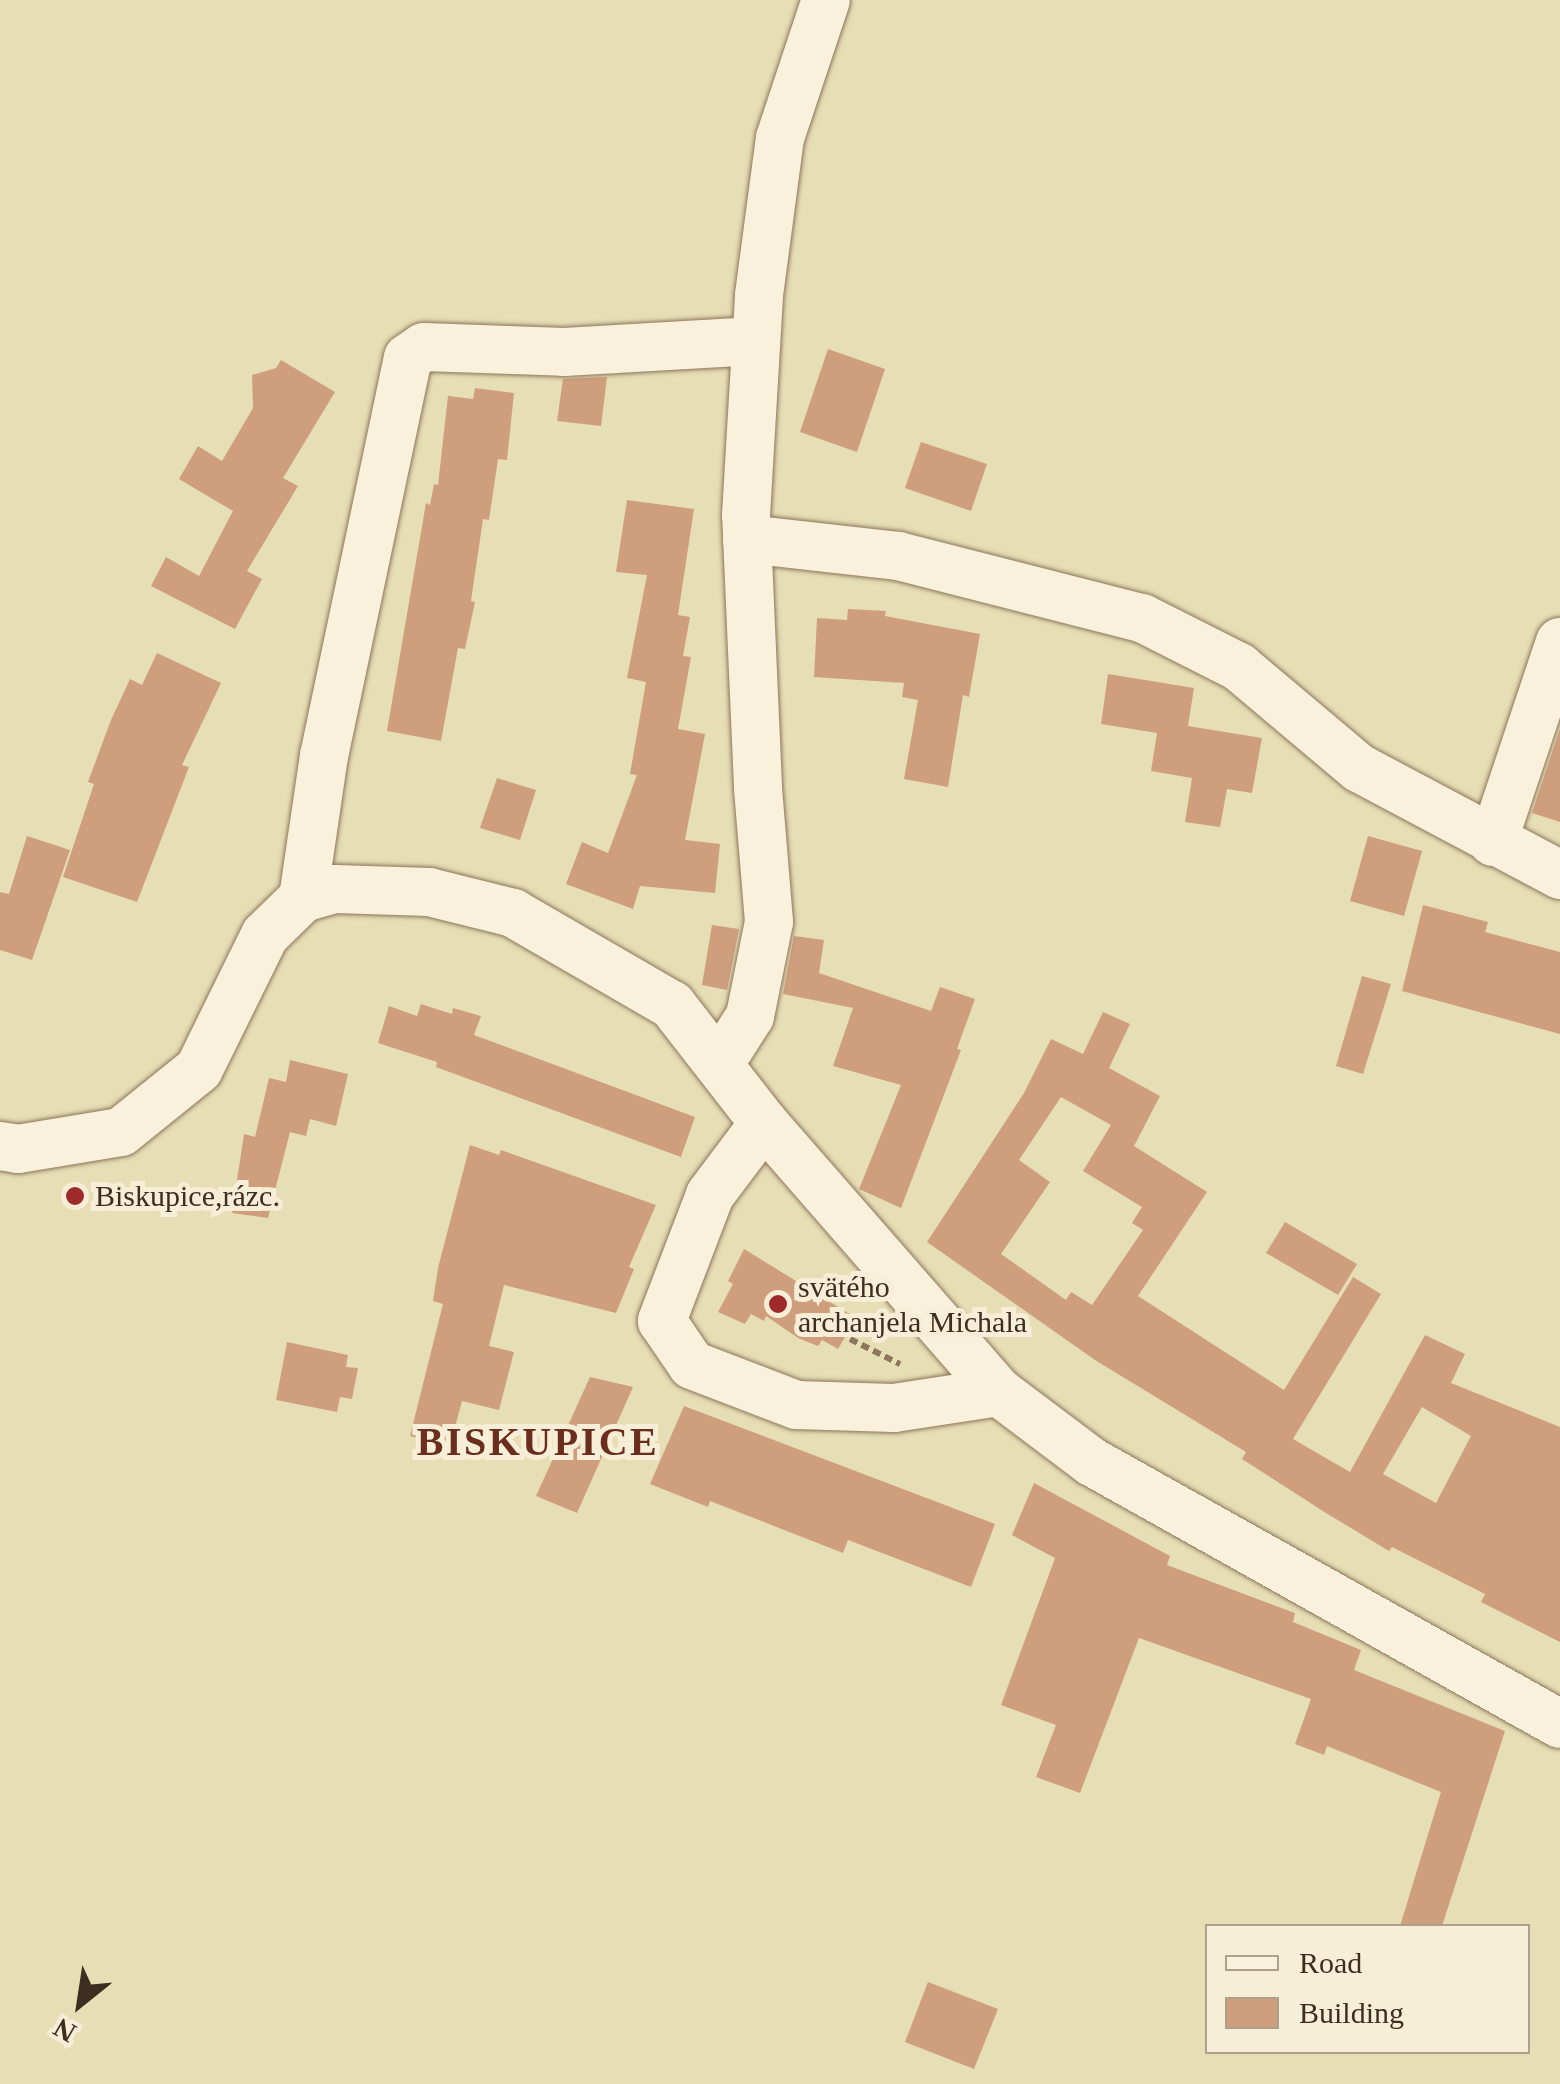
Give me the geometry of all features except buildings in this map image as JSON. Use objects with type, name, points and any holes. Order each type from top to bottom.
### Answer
[{"type":"street","points":[[720,1064],[750,1016],[769,922],[747,539],[756,341],[780,138],[826,0]]},
{"type":"street","points":[[304,898],[324,756],[408,358],[424,346],[564,352],[756,341]]},
{"type":"street","points":[[747,539],[898,556],[1142,618],[1239,667],[1359,768],[1560,875]]},
{"type":"street","points":[[1494,842],[1560,642]]},
{"type":"street","points":[[0,1146],[18,1149],[121,1132],[198,1070],[265,935],[304,898],[335,889],[429,892],[512,913],[672,1005],[764,1123],[999,1392],[1092,1462],[1560,1724]]},
{"type":"street","points":[[764,1123],[710,1195],[662,1321],[692,1365],[796,1404],[894,1408],[999,1392]]},
{"type":"shaded area","points":[[0,0],[1560,0],[1560,2084],[0,2084]]},
{"type":"place","name":"Biskupice,rázc.","points":[[75,1196]]},
{"type":"place","name":"svätého archanjela Michala","points":[[778,1304]]},
{"type":"district","name":"BISKUPICE","points":[[538,1442]]}]
